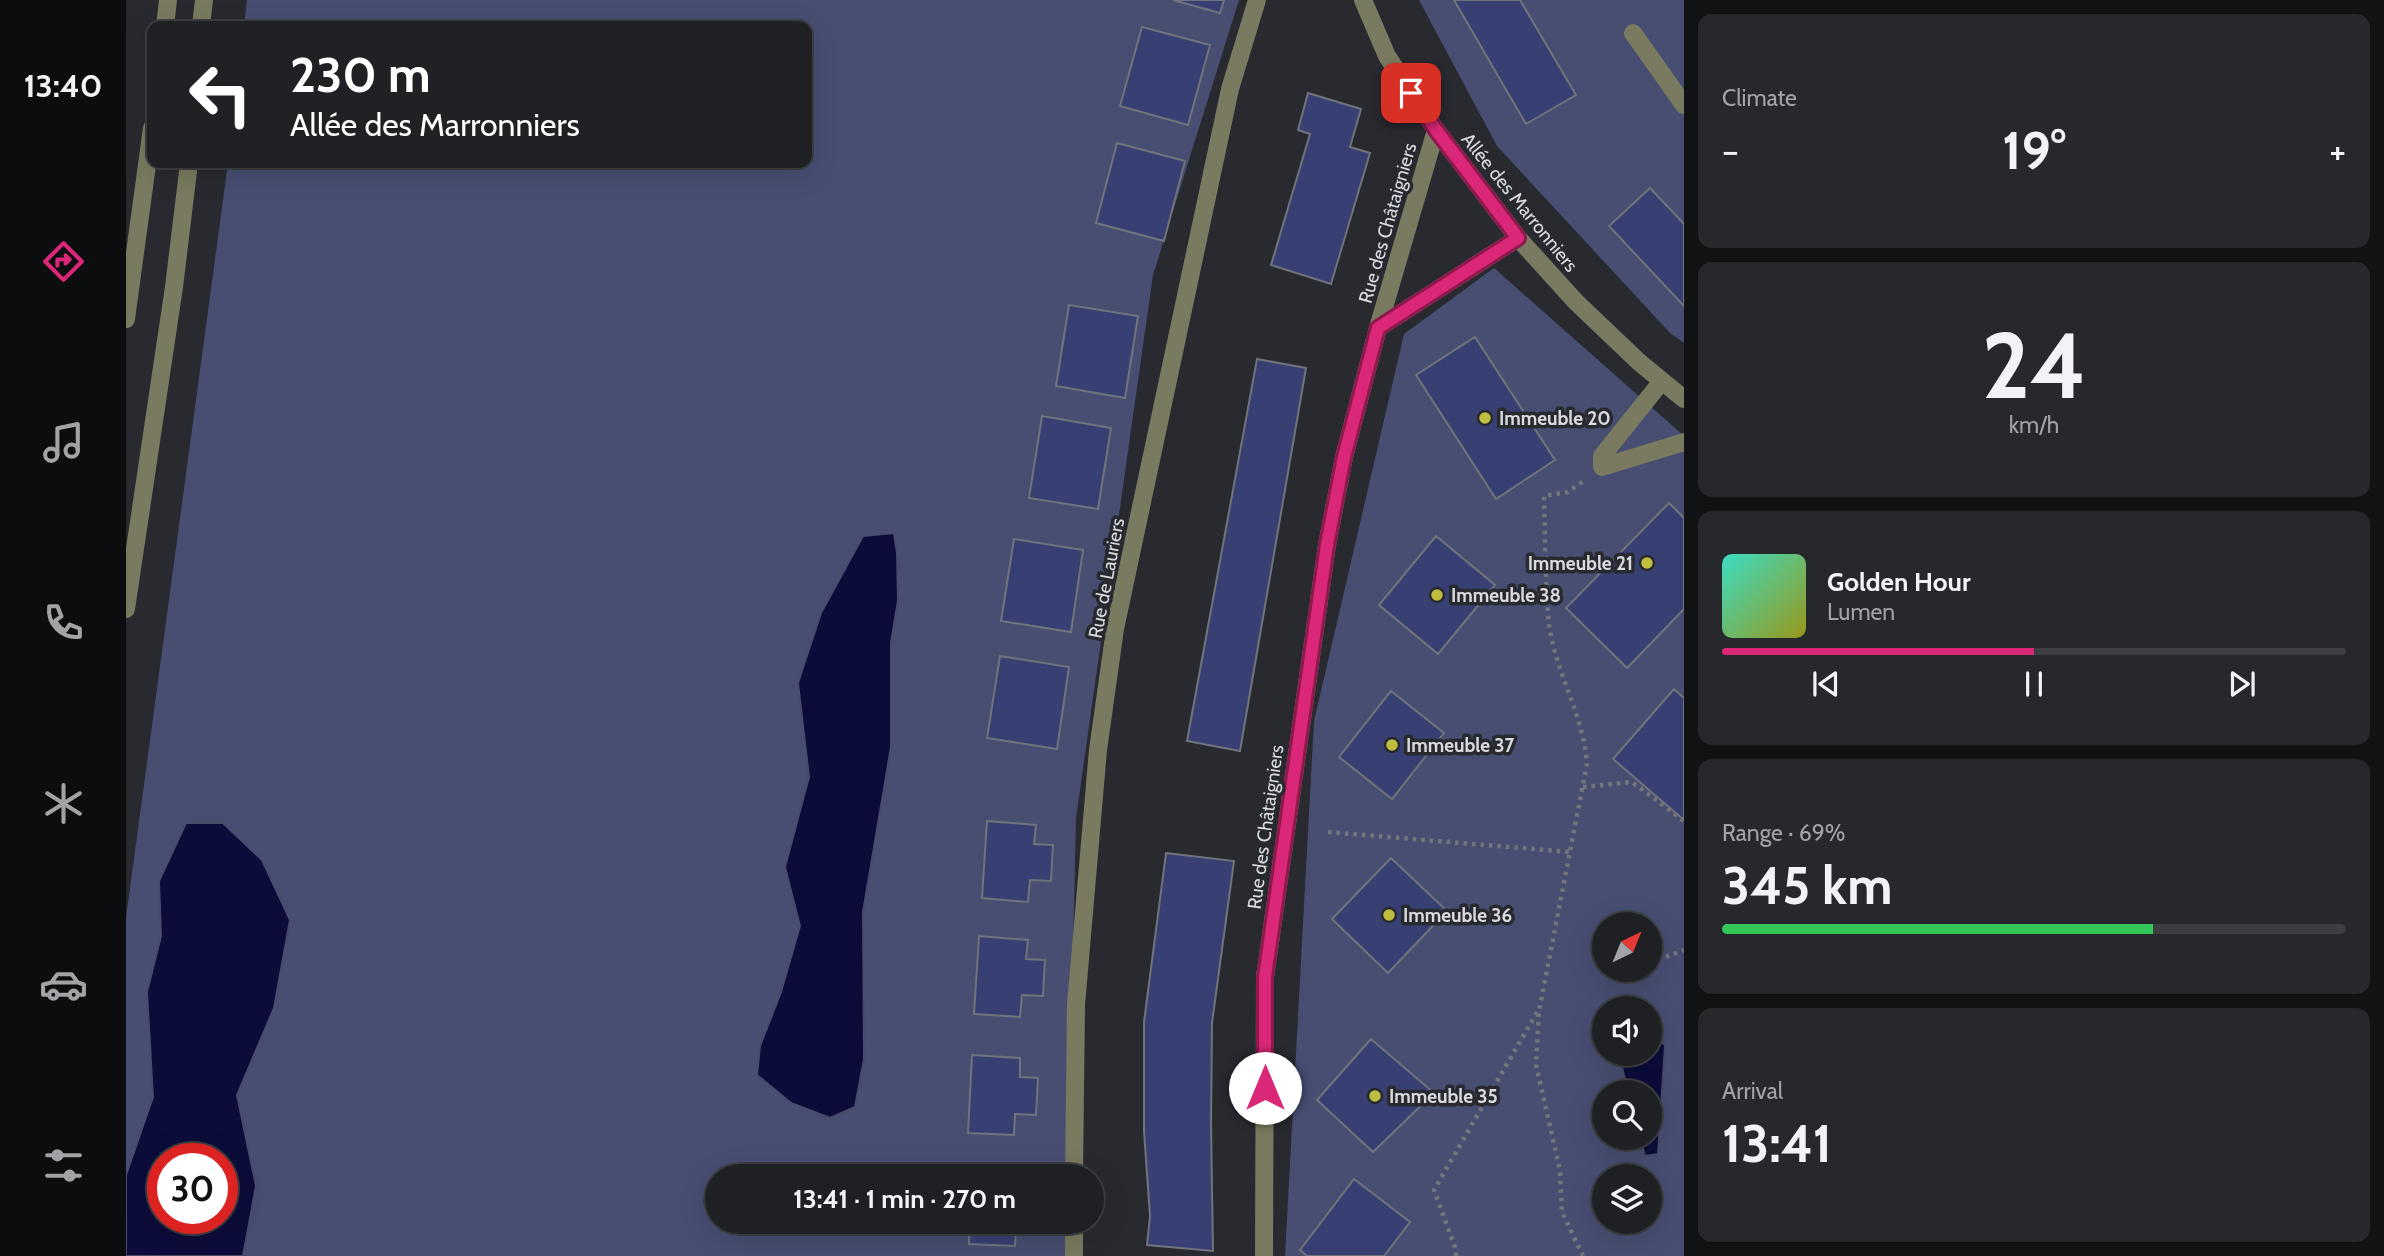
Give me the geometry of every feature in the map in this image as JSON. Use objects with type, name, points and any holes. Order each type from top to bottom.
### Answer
[{"type":"street","points":[[166,21],[168,0]]},
{"type":"street","points":[[202,21],[204,0]]},
{"type":"street","name":"Rue de Lauriers","points":[[1074,1164],[1076,1005],[1098,750],[1115,629],[1230,89],[1257,0]]},
{"type":"street","name":"Allée des Marronniers","points":[[1363,0],[1387,56],[1436,130],[1518,238],[1576,302],[1634,358],[1684,399]]},
{"type":"street","points":[[1633,33],[1684,105]]},
{"type":"street","name":"Rue des Châtaigniers","points":[[1264,1256],[1265,977],[1327,545],[1344,457],[1378,328],[1436,130]]},
{"type":"street","points":[[126,319],[147,165]]},
{"type":"street","points":[[126,609],[174,286],[188,168]]},
{"type":"street","name":"Rue des Châtaigniers","points":[[1378,328],[1518,238]]},
{"type":"street","points":[[1662,381],[1602,456],[1602,467],[1684,442]]},
{"type":"street","points":[[1074,1234],[1074,1256]]},
{"type":"path","points":[[1583,1256],[1562,1212],[1560,1170],[1536,1065],[1541,1005],[1587,764],[1585,741],[1557,662],[1550,632],[1544,496],[1568,492],[1602,467]]},
{"type":"path","points":[[1583,787],[1632,782],[1684,821]]},
{"type":"path","points":[[1328,832],[1570,852]]},
{"type":"path","points":[[1662,958],[1684,950]]},
{"type":"path","points":[[1456,1256],[1434,1190],[1541,1005]]},
{"type":"shaded area","points":[[247,0],[1239,0],[1153,275],[1076,818],[1068,1164],[705,1164],[705,1234],[1067,1234],[1066,1256],[126,1256],[126,918],[227,168],[812,168],[812,21],[245,21]]},
{"type":"shaded area","points":[[1419,0],[1684,0],[1684,343],[1670,333],[1497,146]]},
{"type":"shaded area","points":[[1494,268],[1684,436],[1684,1256],[1285,1256],[1314,721],[1404,334]]},
{"type":"shaded area","points":[[894,533],[898,601],[891,642],[891,747],[863,912],[864,1059],[855,1107],[830,1118],[791,1103],[757,1075],[760,1046],[781,992],[800,926],[785,867],[809,777],[798,683],[821,613],[863,536]]},
{"type":"shaded area","points":[[186,823],[223,823],[262,860],[290,920],[274,1008],[237,1095],[256,1186],[243,1256],[126,1256],[126,1175],[153,1097],[147,992],[161,936],[159,881]]},
{"type":"shaded area","points":[[1662,1043],[1665,1045],[1662,1092],[1662,1080],[1625,1080],[1622,1066],[1662,1066]]},
{"type":"shaded area","points":[[1643,1150],[1658,1150],[1658,1154],[1645,1156]]},
{"type":"building","points":[[1173,0],[1224,0],[1220,13]]},
{"type":"building","points":[[1454,0],[1520,0],[1576,95],[1526,124]]},
{"type":"building","points":[[1142,27],[1210,45],[1188,125],[1120,106]]},
{"type":"building","points":[[1308,93],[1361,109],[1350,147],[1370,153],[1331,284],[1271,265],[1310,134],[1298,130]]},
{"type":"building","points":[[1117,143],[1185,161],[1164,241],[1096,223]]},
{"type":"building","points":[[1650,188],[1684,224],[1684,306],[1609,226]]},
{"type":"building","points":[[1069,305],[1138,316],[1125,398],[1056,386]]},
{"type":"building","name":"Immeuble 20","points":[[1475,337],[1555,460],[1496,499],[1416,375]]},
{"type":"building","points":[[1257,359],[1306,368],[1240,751],[1187,741]]},
{"type":"building","points":[[1042,416],[1111,428],[1098,509],[1029,498]]},
{"type":"building","name":"Immeuble 21","points":[[1669,503],[1684,518],[1684,609],[1627,668],[1566,608]]},
{"type":"building","name":"Immeuble 38","points":[[1436,536],[1495,585],[1438,654],[1379,605]]},
{"type":"building","points":[[1014,539],[1083,550],[1071,632],[1001,621]]},
{"type":"building","points":[[1000,656],[1069,667],[1057,749],[987,738]]},
{"type":"building","points":[[1674,689],[1684,698],[1684,820],[1613,759]]},
{"type":"building","name":"Immeuble 37","points":[[1391,691],[1444,733],[1392,799],[1339,757]]},
{"type":"building","points":[[987,821],[1036,825],[1034,844],[1053,845],[1051,881],[1030,880],[1028,902],[982,898]]},
{"type":"building","points":[[1166,853],[1234,861],[1212,1023],[1213,1251],[1147,1245],[1150,1216],[1144,1131],[1144,1022]]},
{"type":"building","name":"Immeuble 36","points":[[1391,858],[1447,911],[1388,973],[1332,919]]},
{"type":"building","points":[[979,936],[1028,940],[1026,959],[1045,960],[1043,996],[1022,995],[1020,1017],[974,1014]]},
{"type":"building","name":"Immeuble 35","points":[[1371,1039],[1434,1093],[1373,1152],[1317,1100]]},
{"type":"building","points":[[972,1055],[1020,1058],[1020,1077],[1038,1078],[1036,1115],[1015,1114],[1014,1135],[968,1133]]},
{"type":"building","points":[[1354,1179],[1410,1222],[1384,1256],[1307,1256],[1300,1250]]},
{"type":"building","points":[[969,1234],[1016,1234],[1015,1246],[969,1244]]},
{"type":"place","name":"Immeuble 20","points":[[1485,418]]},
{"type":"place","name":"Immeuble 21","points":[[1647,563]]},
{"type":"place","name":"Immeuble 38","points":[[1437,595]]},
{"type":"place","name":"Immeuble 37","points":[[1392,745]]},
{"type":"place","name":"Immeuble 36","points":[[1389,915]]},
{"type":"place","name":"Immeuble 35","points":[[1375,1096]]},
{"type":"route","points":[[1265,1088],[1265,977],[1293,771],[1327,545],[1344,457],[1378,328],[1518,238],[1411,93]]}]
